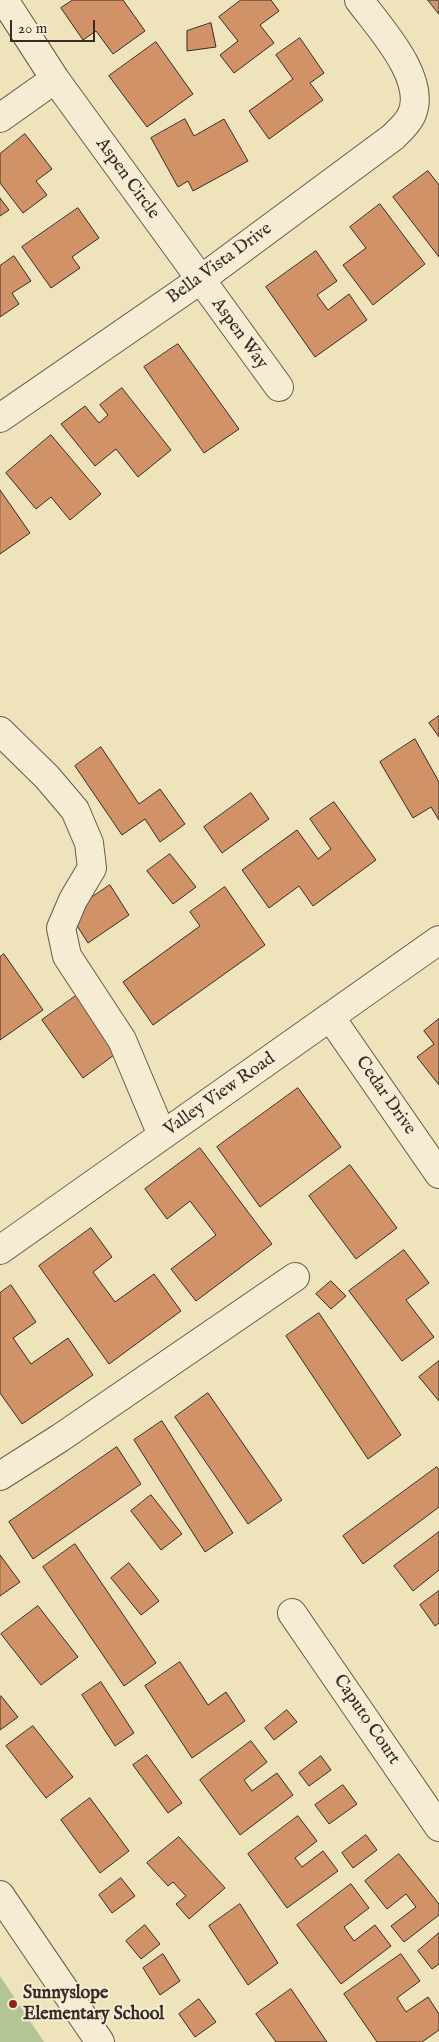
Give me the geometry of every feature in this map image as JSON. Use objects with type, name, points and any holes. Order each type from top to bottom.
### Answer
[{"type":"street","name":"Aspen Circle","points":[[4,0],[55,78],[200,280]]},
{"type":"street","name":"Bella Vista Drive","points":[[0,418],[200,280],[407,124],[412,115],[416,92],[401,58],[359,0]]},
{"type":"street","points":[[0,118],[55,78]]},
{"type":"street","name":"Aspen Way","points":[[200,280],[279,387]]},
{"type":"street","points":[[0,731],[48,776],[75,810],[89,843],[92,868],[73,900],[61,928],[67,956],[122,1040],[162,1135]]},
{"type":"street","name":"Valley View Road","points":[[0,1250],[439,940]]},
{"type":"street","name":"Cedar Drive","points":[[331,1018],[439,1174]]},
{"type":"street","points":[[0,1476],[60,1438],[295,1277]]},
{"type":"street","name":"Caputo Court","points":[[292,1613],[439,1827]]},
{"type":"street","points":[[0,1896],[100,2042]]},
{"type":"green space","name":"Sunnyslope Elementary School","points":[[0,1976],[44,2042],[0,2042]]},
{"type":"building","points":[[73,0],[123,0],[145,31],[113,54],[96,31],[83,40],[61,8]]},
{"type":"building","points":[[241,0],[271,0],[279,11],[260,25],[274,43],[234,73],[220,55],[238,41],[219,17]]},
{"type":"building","points":[[428,0],[439,0],[439,14]]},
{"type":"building","points":[[211,23],[216,47],[187,51],[187,31]]},
{"type":"building","points":[[300,38],[324,73],[310,83],[323,100],[269,139],[249,111],[293,79],[276,55]]},
{"type":"building","points":[[156,42],[193,94],[147,127],[109,76]]},
{"type":"building","points":[[185,119],[194,136],[224,119],[248,161],[193,191],[188,181],[178,187],[151,138]]},
{"type":"building","points":[[25,134],[52,169],[36,181],[47,195],[23,213],[0,183],[0,154]]},
{"type":"building","points":[[428,171],[439,185],[439,257],[393,197]]},
{"type":"building","points":[[0,198],[9,210],[0,216]]},
{"type":"building","points":[[380,204],[425,264],[373,305],[343,265],[366,248],[350,227]]},
{"type":"building","points":[[78,208],[99,238],[72,257],[80,268],[51,288],[22,247]]},
{"type":"building","points":[[316,251],[337,281],[317,295],[328,310],[349,294],[367,320],[315,357],[266,287]]},
{"type":"building","points":[[14,256],[31,281],[12,293],[19,304],[0,317],[0,266]]},
{"type":"building","points":[[178,344],[239,429],[204,453],[144,367]]},
{"type":"building","points":[[122,388],[171,450],[138,477],[116,449],[95,466],[61,424],[85,406],[99,423],[108,415],[100,405]]},
{"type":"building","points":[[51,435],[101,494],[70,520],[51,497],[36,509],[6,473]]},
{"type":"building","points":[[0,490],[30,533],[0,554]]},
{"type":"building","points":[[439,716],[439,737],[429,723]]},
{"type":"building","points":[[415,739],[439,782],[439,820],[431,807],[413,818],[380,762]]},
{"type":"building","points":[[101,747],[139,804],[160,789],[185,824],[160,842],[145,819],[122,835],[75,766]]},
{"type":"building","points":[[251,793],[269,819],[222,853],[204,827]]},
{"type":"building","points":[[334,802],[376,860],[313,906],[299,886],[269,908],[242,870],[297,830],[318,859],[331,849],[310,819]]},
{"type":"building","points":[[170,854],[196,887],[173,904],[147,871]]},
{"type":"building","points":[[110,885],[129,915],[88,943],[69,913]]},
{"type":"building","points":[[225,887],[265,945],[153,1025],[123,982],[200,926],[190,912]]},
{"type":"building","points":[[4,954],[43,1010],[0,1040],[0,957]]},
{"type":"building","points":[[80,993],[114,1055],[83,1078],[42,1020]]},
{"type":"building","points":[[439,1019],[439,1085],[417,1057],[434,1044],[424,1031]]},
{"type":"building","points":[[298,1088],[341,1147],[260,1207],[217,1147]]},
{"type":"building","points":[[200,1148],[272,1244],[196,1301],[171,1269],[216,1235],[190,1201],[167,1219],[145,1189]]},
{"type":"building","points":[[350,1165],[397,1228],[356,1259],[309,1196]]},
{"type":"building","points":[[91,1228],[112,1257],[93,1272],[115,1302],[154,1274],[181,1311],[109,1364],[39,1266]]},
{"type":"building","points":[[404,1250],[429,1283],[406,1300],[434,1337],[402,1361],[349,1291]]},
{"type":"building","points":[[331,1281],[346,1296],[331,1309],[316,1294]]},
{"type":"building","points":[[11,1285],[36,1322],[13,1338],[31,1364],[68,1338],[93,1375],[22,1424],[0,1393],[0,1293]]},
{"type":"building","points":[[319,1313],[401,1435],[368,1459],[286,1336]]},
{"type":"building","points":[[439,1361],[439,1401],[419,1377]]},
{"type":"building","points":[[208,1393],[282,1500],[248,1524],[175,1417]]},
{"type":"building","points":[[162,1421],[233,1533],[205,1552],[134,1440]]},
{"type":"building","points":[[117,1447],[141,1484],[33,1559],[9,1522]]},
{"type":"building","points":[[437,1467],[439,1470],[439,1507],[363,1564],[343,1536]]},
{"type":"building","points":[[151,1495],[182,1534],[161,1550],[131,1511]]},
{"type":"building","points":[[439,1532],[439,1570],[413,1591],[394,1566]]},
{"type":"building","points":[[75,1544],[156,1663],[124,1686],[43,1567]]},
{"type":"building","points":[[0,1555],[20,1582],[0,1596]]},
{"type":"building","points":[[129,1563],[159,1601],[141,1615],[111,1578]]},
{"type":"building","points":[[439,1591],[439,1623],[435,1626],[420,1605]]},
{"type":"building","points":[[38,1606],[78,1657],[41,1685],[1,1634]]},
{"type":"building","points":[[180,1662],[208,1705],[226,1692],[245,1721],[192,1758],[145,1686]]},
{"type":"building","points":[[101,1682],[134,1733],[115,1746],[82,1695]]},
{"type":"building","points":[[0,1697],[18,1717],[0,1730]]},
{"type":"building","points":[[287,1710],[297,1722],[274,1740],[265,1728]]},
{"type":"building","points":[[33,1726],[73,1777],[46,1798],[6,1746]]},
{"type":"building","points":[[251,1741],[267,1762],[244,1780],[252,1791],[277,1773],[293,1795],[240,1835],[200,1780]]},
{"type":"building","points":[[147,1755],[182,1803],[168,1813],[133,1765]]},
{"type":"building","points":[[321,1756],[331,1770],[309,1786],[299,1773]]},
{"type":"building","points":[[343,1785],[357,1804],[329,1824],[315,1805]]},
{"type":"building","points":[[90,1798],[129,1851],[100,1873],[61,1820]]},
{"type":"building","points":[[298,1816],[317,1841],[295,1858],[302,1867],[323,1851],[338,1871],[287,1908],[248,1854]]},
{"type":"building","points":[[366,1835],[377,1850],[353,1868],[342,1853]]},
{"type":"building","points":[[179,1837],[225,1888],[189,1919],[176,1904],[186,1896],[173,1882],[168,1886],[147,1863]]},
{"type":"building","points":[[399,1854],[439,1904],[439,1915],[404,1942],[391,1926],[416,1907],[406,1894],[387,1909],[365,1881]]},
{"type":"building","points":[[121,1878],[135,1896],[112,1913],[99,1895]]},
{"type":"building","points":[[351,1884],[369,1908],[344,1927],[354,1941],[375,1925],[391,1946],[341,1984],[297,1925]]},
{"type":"building","points":[[240,1904],[278,1963],[248,1985],[209,1926]]},
{"type":"building","points":[[145,1925],[160,1944],[141,1959],[126,1941]]},
{"type":"building","points":[[439,1933],[439,1964],[432,1969],[418,1951]]},
{"type":"building","points":[[163,1954],[180,1981],[160,1995],[143,1968]]},
{"type":"building","points":[[401,1954],[420,1981],[397,1998],[406,2012],[428,1997],[439,2014],[439,2030],[422,2042],[377,2042],[344,1994]]},
{"type":"building","points":[[291,1989],[327,2042],[276,2042],[256,2014]]},
{"type":"building","points":[[199,1999],[216,2022],[195,2037],[179,2014]]},
{"type":"place","name":"Sunnyslope Elementary School","points":[[13,2004]]}]
